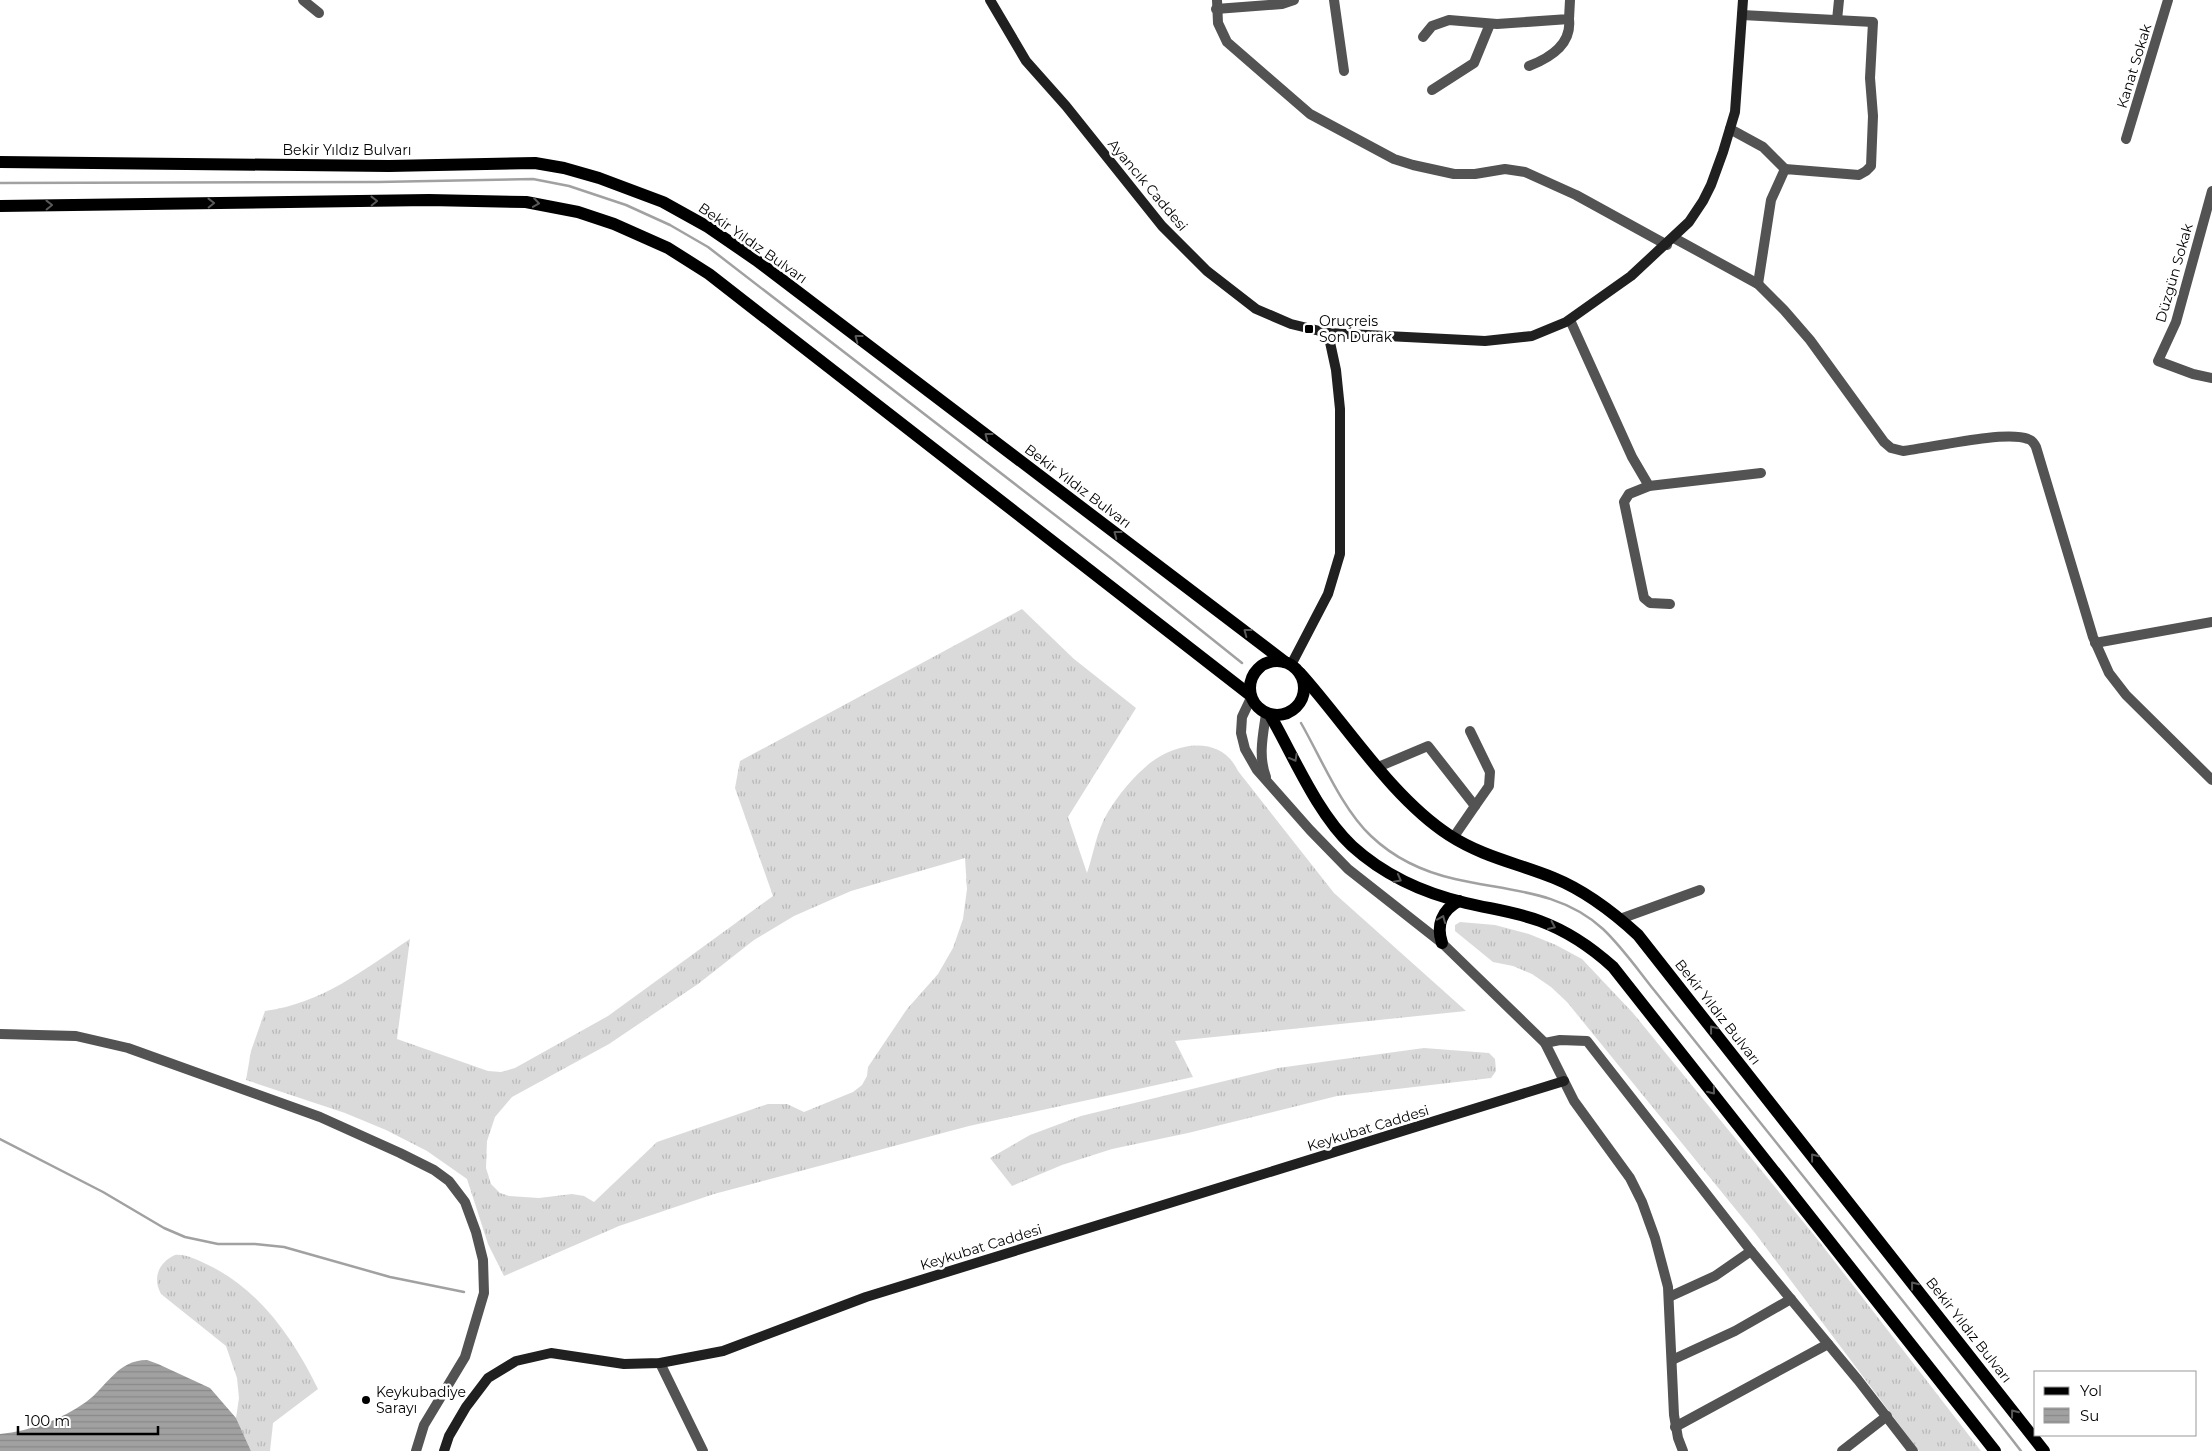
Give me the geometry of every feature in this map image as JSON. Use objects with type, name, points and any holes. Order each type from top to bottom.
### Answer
[{"type":"main road","name":"Bekir Yıldız Bulvarı","points":[[0,162],[389,166],[535,163],[564,168],[599,178],[663,202],[708,227],[756,260],[1292,667],[1418,811],[1453,838],[1493,858],[1541,873],[1570,885],[1620,919],[1649,947],[2044,1451]]},
{"type":"main road","points":[[0,206],[429,200],[526,202],[578,212],[614,224],[668,248],[709,274],[1250,697],[1258,708],[1268,714],[1320,806],[1351,844],[1376,866],[1404,882],[1458,901],[1523,915],[1554,927],[1586,945],[1613,967],[1995,1451]]},
{"type":"main road","points":[[1250,697],[1250,680],[1257,669],[1267,663],[1292,667],[1304,685],[1300,703],[1286,714],[1268,714]]},
{"type":"main road","points":[[1442,943],[1439,932],[1440,920],[1449,907],[1458,901]]},
{"type":"street","points":[[303,0],[319,13]]},
{"type":"street","name":"Ayancık Caddesi","points":[[990,0],[1026,61],[1066,106],[1162,226],[1201,265],[1256,309],[1292,324],[1328,333],[1419,337],[1441,340],[1500,340],[1538,334],[1570,320],[1615,289],[1689,222],[1703,201],[1717,169],[1735,112],[1743,0]]},
{"type":"street","points":[[1294,0],[1282,4],[1217,4],[1220,30],[1228,42],[1310,114],[1394,159],[1432,170],[1454,174],[1475,174],[1505,169],[1525,172],[1583,198],[1758,284],[1810,340],[1864,417],[1891,448],[1903,451],[1987,437],[2026,438],[2034,443],[2095,643],[2109,673],[2126,695],[2212,780]]},
{"type":"street","points":[[1334,0],[1344,71]]},
{"type":"street","points":[[1529,66],[1551,55],[1564,43],[1569,31],[1570,0]]},
{"type":"street","points":[[1837,20],[1840,0]]},
{"type":"street","name":"Kanat Sokak","points":[[2126,139],[2168,0]]},
{"type":"street","points":[[1730,129],[1763,147],[1785,169],[1858,175],[1871,166],[1873,116],[1870,78],[1873,22],[1742,15]]},
{"type":"street","points":[[1423,37],[1432,26],[1449,20],[1490,24],[1569,19]]},
{"type":"street","points":[[1432,90],[1474,63],[1490,24]]},
{"type":"street","points":[[1758,284],[1771,200],[1785,169]]},
{"type":"street","name":"Düzgün Sokak","points":[[2212,191],[2176,322],[2158,361],[2193,374],[2212,378]]},
{"type":"street","points":[[1570,320],[1632,457],[1649,486]]},
{"type":"street","points":[[1292,667],[1328,594],[1340,554],[1340,409],[1336,370],[1328,333]]},
{"type":"street","points":[[1670,604],[1650,603],[1644,598],[1624,502],[1628,494],[1649,486],[1761,473]]},
{"type":"street","points":[[2095,643],[2212,622]]},
{"type":"street","points":[[1250,697],[1244,710],[1241,725],[1242,741],[1253,764],[1310,830],[1348,868],[1442,943],[1545,1043],[1584,1115],[1623,1165],[1637,1191],[1660,1254],[1669,1297],[1676,1426],[1683,1451]]},
{"type":"street","points":[[1268,714],[1261,756],[1268,782]]},
{"type":"street","points":[[1453,838],[1489,786],[1490,772],[1470,731]]},
{"type":"street","points":[[1378,767],[1428,746],[1475,806]]},
{"type":"street","points":[[1620,919],[1700,890]]},
{"type":"street","points":[[0,1034],[60,1034],[111,1042],[320,1117],[434,1170],[449,1181],[465,1202],[476,1232],[483,1260],[484,1293],[466,1357],[424,1425],[416,1451]]},
{"type":"street","points":[[1545,1043],[1560,1040],[1587,1041],[1751,1251],[1913,1451]]},
{"type":"street","name":"Keykubat Caddesi","points":[[444,1451],[448,1436],[488,1378],[516,1361],[551,1353],[624,1364],[660,1363],[723,1351],[866,1297],[1564,1081]]},
{"type":"street","points":[[1669,1297],[1715,1276],[1751,1251]]},
{"type":"street","points":[[1672,1360],[1728,1335],[1791,1299]]},
{"type":"street","points":[[1676,1426],[1828,1344]]},
{"type":"street","points":[[660,1363],[703,1451]]},
{"type":"street","points":[[1842,1451],[1886,1416]]},
{"type":"green space","points":[[1022,609],[1074,659],[1136,708],[1068,817],[1087,873],[1098,835],[1108,812],[1138,774],[1150,763],[1173,750],[1198,746],[1210,747],[1230,759],[1334,893],[1466,1011],[1175,1041],[1193,1077],[969,1126],[714,1194],[619,1226],[504,1276],[488,1244],[467,1179],[427,1151],[386,1130],[345,1113],[246,1080],[251,1051],[265,1011],[306,1001],[324,993],[342,984],[410,939],[397,1039],[488,1071],[501,1072],[515,1068],[608,1016],[773,896],[735,788],[740,761]],"holes":[[[965,858],[967,889],[963,919],[953,948],[938,974],[907,1009],[868,1067],[867,1076],[862,1085],[853,1092],[804,1112],[787,1104],[768,1104],[657,1142],[594,1202],[584,1196],[572,1194],[539,1198],[509,1196],[500,1193],[491,1184],[486,1168],[487,1141],[495,1117],[512,1097],[609,1044],[698,984],[754,940],[794,916],[851,891]]]},
{"type":"green space","points":[[1460,922],[1495,925],[1529,934],[1556,945],[1582,959],[1633,1013],[1818,1240],[1981,1451],[1919,1451],[1755,1233],[1567,1002],[1551,987],[1532,974],[1513,966],[1493,962],[1455,931],[1455,925]]},
{"type":"green space","points":[[1424,1048],[1489,1053],[1495,1059],[1496,1071],[1491,1078],[1337,1096],[1188,1133],[1112,1149],[1062,1165],[1012,1186],[990,1158],[1030,1135],[1081,1116],[1278,1068]]},
{"type":"green space","points":[[175,1255],[194,1258],[223,1273],[257,1300],[285,1333],[318,1389],[273,1423],[270,1451],[251,1451],[236,1418],[239,1398],[237,1378],[226,1346],[161,1294],[158,1288],[157,1276],[161,1266]]},
{"type":"water","points":[[147,1360],[210,1388],[236,1418],[251,1451],[0,1451],[0,1434],[12,1433],[45,1424],[66,1414],[86,1402],[120,1369],[137,1361]]},
{"type":"waterway","points":[[0,183],[378,182],[533,179],[569,186],[626,205],[670,225],[708,247],[1112,559],[1242,663]]},
{"type":"waterway","points":[[1301,723],[1341,798],[1360,825],[1389,851],[1410,863],[1443,876],[1551,899],[1587,916],[1610,936],[1885,1278],[2021,1451]]},
{"type":"waterway","points":[[0,1139],[103,1192],[164,1228],[185,1237],[218,1244],[255,1244],[284,1247],[390,1277],[464,1292]]},
{"type":"place","name":"Oruçreis Son Durak","points":[[1309,329]]},
{"type":"place","name":"Keykubadiye Sarayı","points":[[366,1400]]}]
